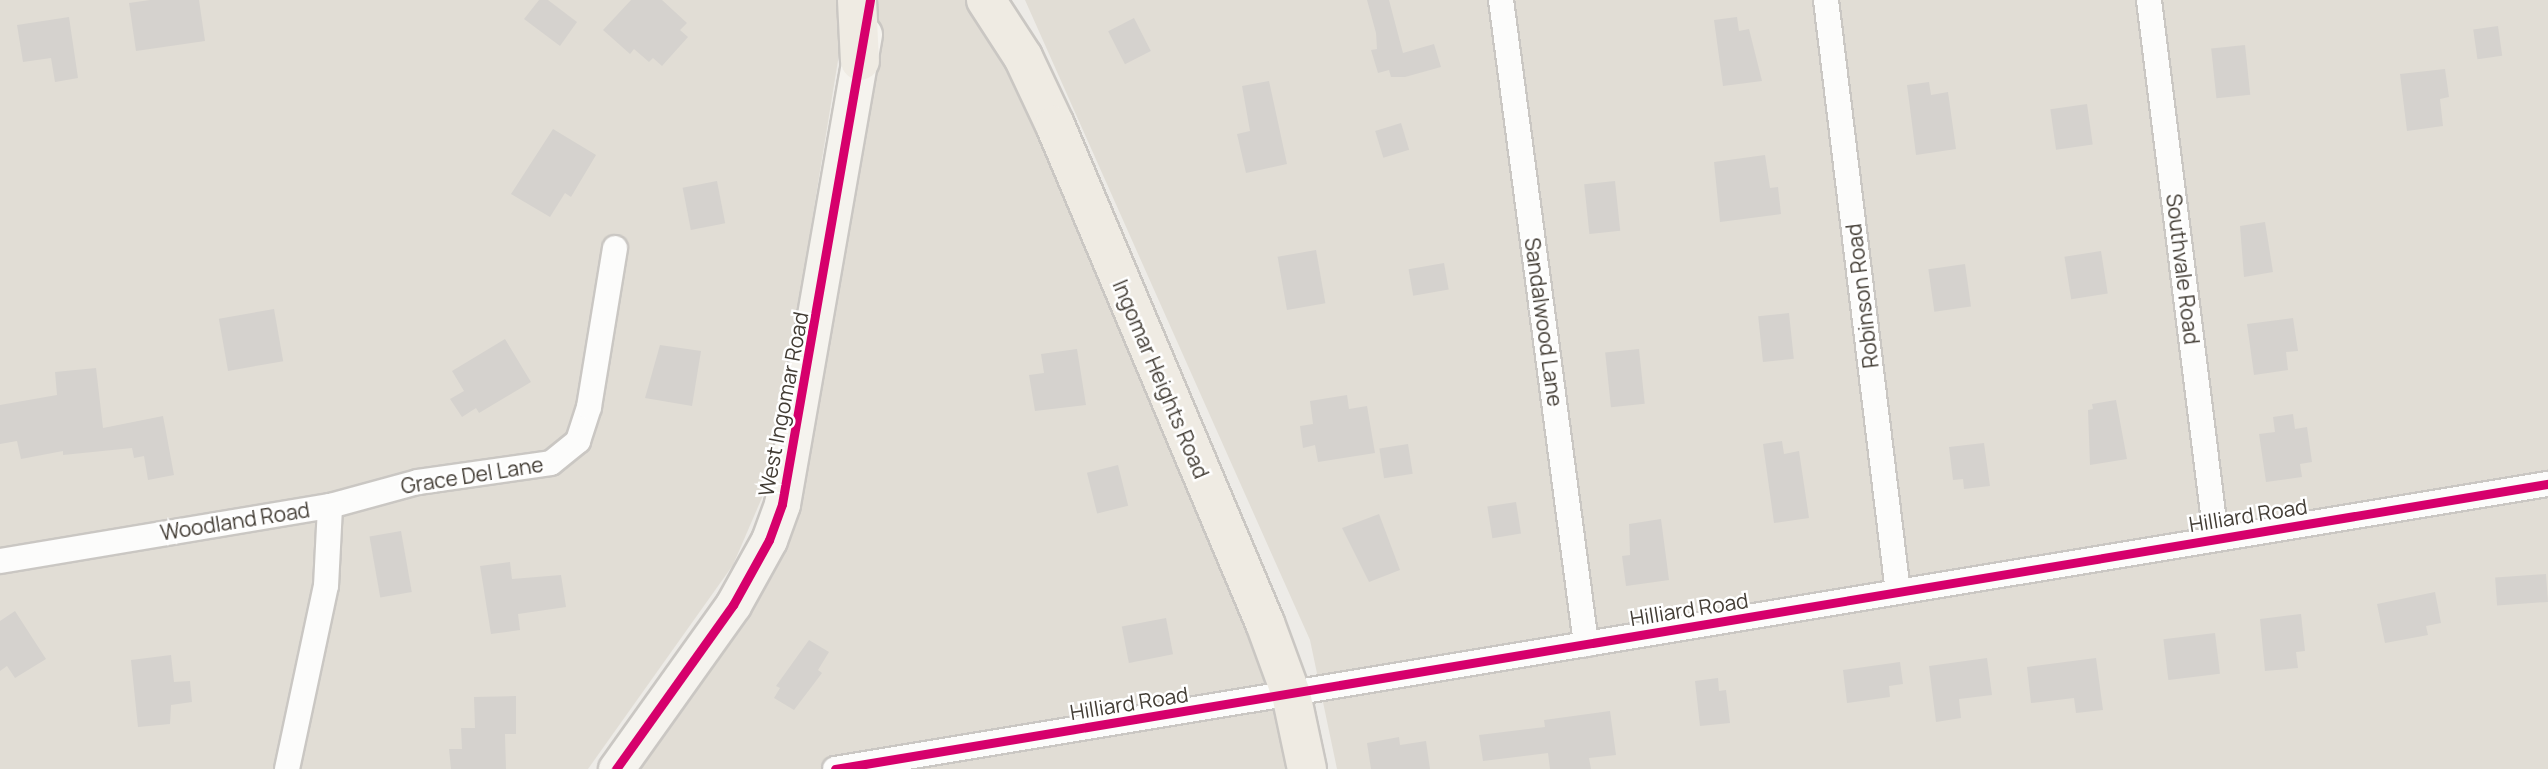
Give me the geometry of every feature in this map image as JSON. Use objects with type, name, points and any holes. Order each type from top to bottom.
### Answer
[{"type":"main road","points":[[857,0],[860,61]]},
{"type":"main road","name":"Ingomar Heights Road","points":[[986,0],[1023,57],[1055,125],[1291,694],[1307,769]]},
{"type":"street","name":"West Ingomar Road","points":[[616,769],[733,605],[769,540],[782,504],[870,0]]},
{"type":"street","name":"Sandalwood Lane","points":[[1501,0],[1586,643]]},
{"type":"street","name":"Robinson Road","points":[[1826,0],[1898,592]]},
{"type":"street","name":"Southvale Road","points":[[2149,0],[2216,537]]},
{"type":"street","name":"Grace Del Lane","points":[[330,506],[418,482],[540,467],[570,450],[589,407],[615,248]]},
{"type":"street","name":"Hilliard Road","points":[[835,769],[2216,537],[2548,484]]},
{"type":"street","name":"Woodland Road","points":[[0,561],[330,506],[326,586],[287,769]]},
{"type":"shaded area","points":[[0,0],[840,0],[841,42],[770,479],[733,565],[588,769],[0,769]]},
{"type":"shaded area","points":[[870,0],[986,0],[1307,769],[616,769],[752,574]]},
{"type":"shaded area","points":[[1025,0],[2548,0],[2548,769],[1337,769],[1310,640]]},
{"type":"building","points":[[199,0],[205,41],[136,51],[129,3]]},
{"type":"building","points":[[539,0],[548,0],[577,22],[560,46],[524,19]]},
{"type":"building","points":[[631,0],[662,0],[687,23],[680,30],[688,37],[662,66],[653,58],[649,62],[634,49],[630,54],[603,30]]},
{"type":"building","points":[[1367,0],[1389,0],[1403,53],[1434,44],[1441,67],[1405,77],[1391,77],[1389,70],[1378,73],[1371,50],[1377,49],[1376,33]]},
{"type":"building","points":[[69,17],[78,78],[55,82],[51,58],[23,62],[17,25]]},
{"type":"building","points":[[1737,17],[1739,31],[1749,29],[1762,81],[1723,86],[1714,20]]},
{"type":"building","points":[[1134,18],[1151,51],[1125,64],[1108,31]]},
{"type":"building","points":[[2498,26],[2502,56],[2477,59],[2473,29]]},
{"type":"building","points":[[2245,45],[2250,95],[2216,98],[2211,49]]},
{"type":"building","points":[[2445,69],[2449,97],[2440,99],[2443,126],[2407,131],[2400,74]]},
{"type":"building","points":[[1269,81],[1287,164],[1246,173],[1237,134],[1250,131],[1242,86]]},
{"type":"building","points":[[1929,82],[1931,95],[1948,92],[1956,149],[1916,155],[1907,85]]},
{"type":"building","points":[[2087,104],[2093,145],[2056,150],[2050,109]]},
{"type":"building","points":[[1401,123],[1409,150],[1383,158],[1375,131]]},
{"type":"building","points":[[553,129],[596,155],[571,197],[565,193],[550,217],[511,194]]},
{"type":"building","points":[[1765,155],[1770,188],[1778,187],[1781,214],[1720,222],[1714,162]]},
{"type":"building","points":[[717,181],[725,223],[691,230],[683,188]]},
{"type":"building","points":[[1615,181],[1620,231],[1589,234],[1584,184]]},
{"type":"building","points":[[2265,222],[2273,272],[2244,277],[2240,226]]},
{"type":"building","points":[[1316,250],[1325,303],[1287,310],[1278,257]]},
{"type":"building","points":[[2101,251],[2108,293],[2071,299],[2064,257]]},
{"type":"building","points":[[1444,263],[1449,290],[1413,296],[1409,269]]},
{"type":"building","points":[[1965,264],[1971,307],[1934,312],[1928,269]]},
{"type":"building","points":[[274,309],[283,361],[228,371],[219,319]]},
{"type":"building","points":[[1789,313],[1794,359],[1763,362],[1758,316]]},
{"type":"building","points":[[2293,318],[2298,351],[2286,352],[2288,370],[2254,375],[2247,324]]},
{"type":"building","points":[[505,339],[531,382],[479,413],[476,408],[462,417],[450,399],[464,391],[452,371]]},
{"type":"building","points":[[660,345],[701,351],[692,406],[645,398]]},
{"type":"building","points":[[1077,349],[1086,405],[1035,411],[1029,375],[1044,373],[1041,354]]},
{"type":"building","points":[[1639,349],[1645,404],[1611,407],[1605,353]]},
{"type":"building","points":[[96,368],[103,428],[163,416],[174,475],[148,480],[144,456],[134,458],[132,448],[63,455],[63,451],[21,459],[17,441],[0,444],[0,405],[57,395],[55,372]]},
{"type":"building","points":[[1347,395],[1349,409],[1367,406],[1375,453],[1318,462],[1315,445],[1303,448],[1300,426],[1313,424],[1310,401]]},
{"type":"building","points":[[2116,400],[2127,459],[2090,465],[2088,410],[2093,409],[2092,404]]},
{"type":"building","points":[[2293,414],[2295,429],[2307,427],[2312,462],[2300,464],[2302,477],[2266,482],[2259,434],[2275,432],[2273,417]]},
{"type":"building","points":[[1782,441],[1784,454],[1799,451],[1809,518],[1774,523],[1763,444]]},
{"type":"building","points":[[1984,443],[1990,486],[1964,489],[1963,479],[1953,480],[1949,447]]},
{"type":"building","points":[[1408,444],[1413,474],[1384,478],[1379,449]]},
{"type":"building","points":[[1118,465],[1128,506],[1097,513],[1087,473]]},
{"type":"building","points":[[1516,502],[1521,534],[1492,538],[1487,507]]},
{"type":"building","points":[[1379,514],[1400,570],[1369,582],[1342,528]]},
{"type":"building","points":[[1661,519],[1669,580],[1626,586],[1622,556],[1630,555],[1629,524]]},
{"type":"building","points":[[401,531],[412,592],[380,598],[369,537]]},
{"type":"building","points":[[510,562],[512,579],[561,575],[566,607],[518,614],[520,630],[491,634],[480,566]]},
{"type":"building","points":[[2546,574],[2548,602],[2497,605],[2495,578]]},
{"type":"building","points":[[2435,592],[2441,623],[2426,626],[2428,635],[2385,643],[2377,604]]},
{"type":"building","points":[[15,611],[46,659],[15,678],[7,666],[0,671],[0,621]]},
{"type":"building","points":[[2301,614],[2305,651],[2296,652],[2298,668],[2265,671],[2260,619]]},
{"type":"building","points":[[1166,618],[1173,654],[1129,663],[1122,627]]},
{"type":"building","points":[[2215,633],[2220,674],[2168,680],[2163,639]]},
{"type":"building","points":[[809,640],[829,652],[818,670],[822,673],[794,710],[774,698],[780,688],[776,686]]},
{"type":"building","points":[[171,655],[174,682],[190,681],[192,702],[171,705],[170,724],[138,727],[131,660]]},
{"type":"building","points":[[1987,658],[1992,695],[1959,699],[1961,718],[1936,722],[1929,666]]},
{"type":"building","points":[[2096,658],[2103,710],[2076,713],[2074,698],[2031,703],[2027,667]]},
{"type":"building","points":[[1900,662],[1903,684],[1889,686],[1890,697],[1847,703],[1843,670]]},
{"type":"building","points":[[1718,678],[1719,691],[1726,690],[1730,723],[1700,726],[1695,681]]},
{"type":"building","points":[[516,696],[516,734],[505,734],[506,769],[451,769],[449,749],[462,749],[461,728],[475,728],[474,697]]},
{"type":"building","points":[[1610,711],[1616,755],[1589,758],[1591,769],[1550,769],[1548,753],[1483,761],[1479,735],[1545,727],[1544,720]]},
{"type":"building","points":[[1399,737],[1400,745],[1426,741],[1430,769],[1371,769],[1367,743]]},
{"type":"cycle path","points":[[616,769],[733,605],[769,540],[782,504],[870,0]]},
{"type":"cycle path","points":[[835,769],[2548,484]]}]
